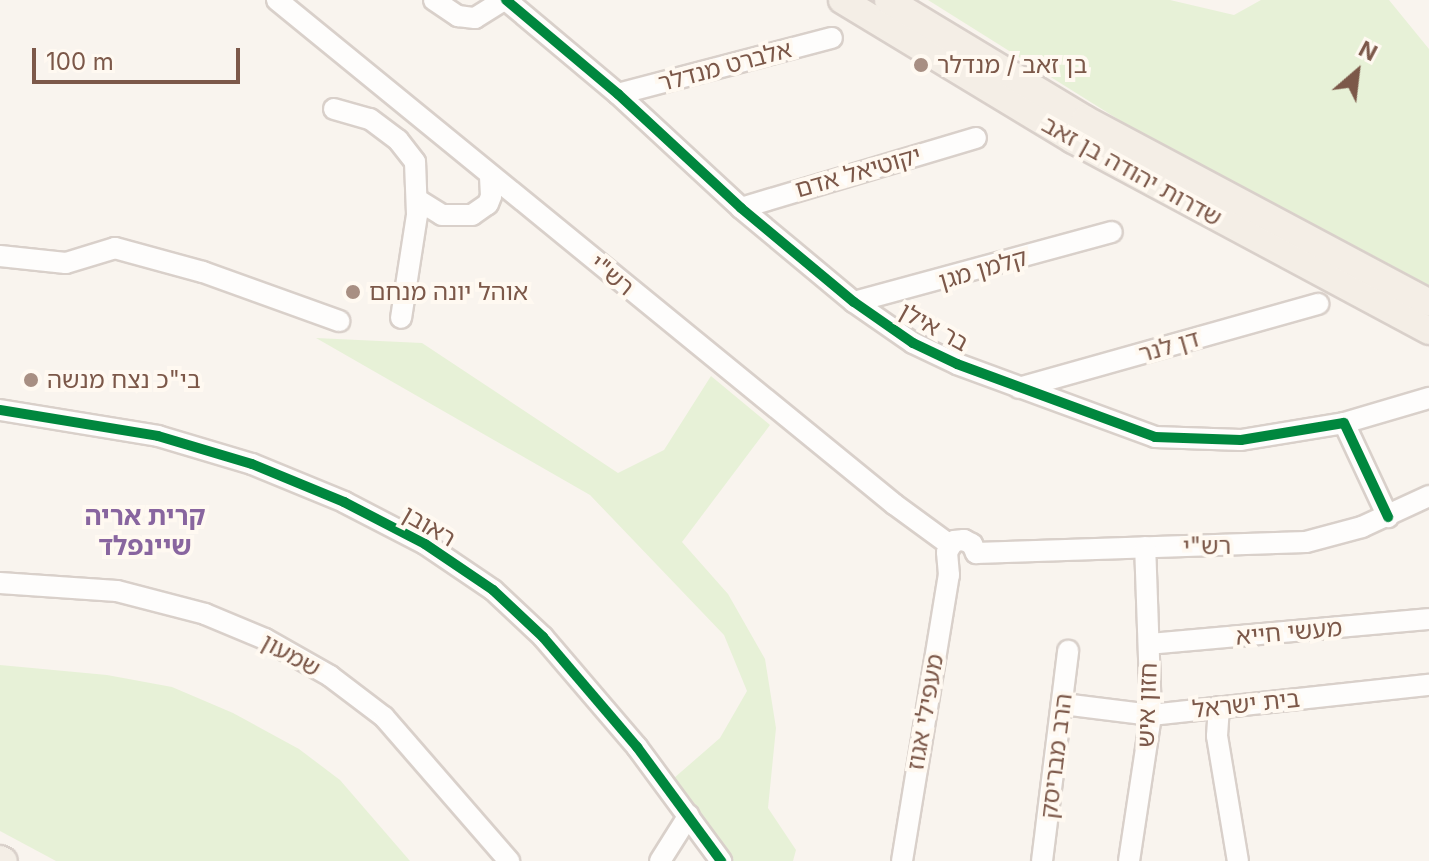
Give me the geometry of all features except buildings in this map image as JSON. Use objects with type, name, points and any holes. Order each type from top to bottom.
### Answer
[{"type":"main road","name":"שדרות יהודה בן זאב","points":[[842,0],[1073,140],[1429,331]]},
{"type":"main road","name":"שדרות יהודה בן זאב","points":[[888,0],[1085,119],[1429,303]]},
{"type":"street","name":"רש\"י","points":[[277,0],[961,557],[1306,542],[1388,517],[1429,496]]},
{"type":"street","points":[[434,0],[458,16],[475,18],[505,0]]},
{"type":"street","name":"בר אילן","points":[[505,0],[618,94],[741,208],[854,302],[913,343],[1019,388],[1155,437],[1241,440],[1344,423],[1429,398]]},
{"type":"street","name":"אלברט מנדלר","points":[[618,94],[832,38]]},
{"type":"street","points":[[334,109],[370,119],[398,140],[415,162],[418,200],[401,318]]},
{"type":"street","name":"יקוטיאל אדם","points":[[741,208],[976,138]]},
{"type":"street","points":[[418,200],[442,215],[472,215],[488,204],[491,196],[490,175]]},
{"type":"street","name":"קלמן מגן","points":[[854,302],[1112,232]]},
{"type":"street","points":[[0,256],[66,263],[115,248],[203,272],[339,321]]},
{"type":"street","name":"דן לנר","points":[[1019,388],[1318,304]]},
{"type":"street","name":"ראובן","points":[[0,410],[158,436],[252,464],[344,502],[425,544],[493,590],[543,637],[689,815],[721,861]]},
{"type":"street","points":[[1344,423],[1388,517]]},
{"type":"street","name":"חזון איש","points":[[1129,861],[1151,715],[1145,547]]},
{"type":"street","name":"מעפילי אגוז","points":[[902,861],[961,557]]},
{"type":"street","name":"מעפילי אגוז","points":[[912,861],[961,557]]},
{"type":"street","name":"שמעון","points":[[0,583],[117,591],[205,614],[265,639],[330,676],[384,717],[509,861]]},
{"type":"street","name":"מעשי חייא","points":[[1149,644],[1429,619]]},
{"type":"street","name":"הרב מבריסק","points":[[1042,861],[1068,651]]},
{"type":"street","name":"בית ישראל","points":[[1063,704],[1151,715],[1429,685]]},
{"type":"street","points":[[1219,707],[1217,736],[1238,861]]},
{"type":"street","points":[[660,861],[689,815]]},
{"type":"green space","points":[[928,0],[1170,0],[1234,15],[1261,0],[1389,0],[1429,49],[1429,296],[1215,180]]},
{"type":"green space","points":[[316,338],[422,343],[618,473],[664,450],[711,376],[770,425],[682,542],[728,594],[765,659],[776,728],[768,808],[796,850],[793,861],[725,861],[666,785],[720,738],[747,691],[724,635],[590,495]]},
{"type":"green space","points":[[0,665],[107,675],[172,687],[233,713],[299,749],[340,780],[410,861],[56,861],[0,831]]},
{"type":"cycle path","points":[[506,0],[618,94],[741,208],[854,302],[913,343],[957,364],[1155,437],[1241,440],[1344,423],[1388,517]]},
{"type":"cycle path","points":[[0,410],[158,436],[252,464],[344,502],[425,544],[493,590],[543,637],[637,747],[721,861]]},
{"type":"place","name":"בן זאב / מנדלר","points":[[921,65]]},
{"type":"place","name":"אוהל יונה מנחם","points":[[353,292]]},
{"type":"place","name":"בי\"כ נצח מנשה","points":[[31,380]]},
{"type":"district","name":"קרית אריה שיינפלד","points":[[145,531]]}]
